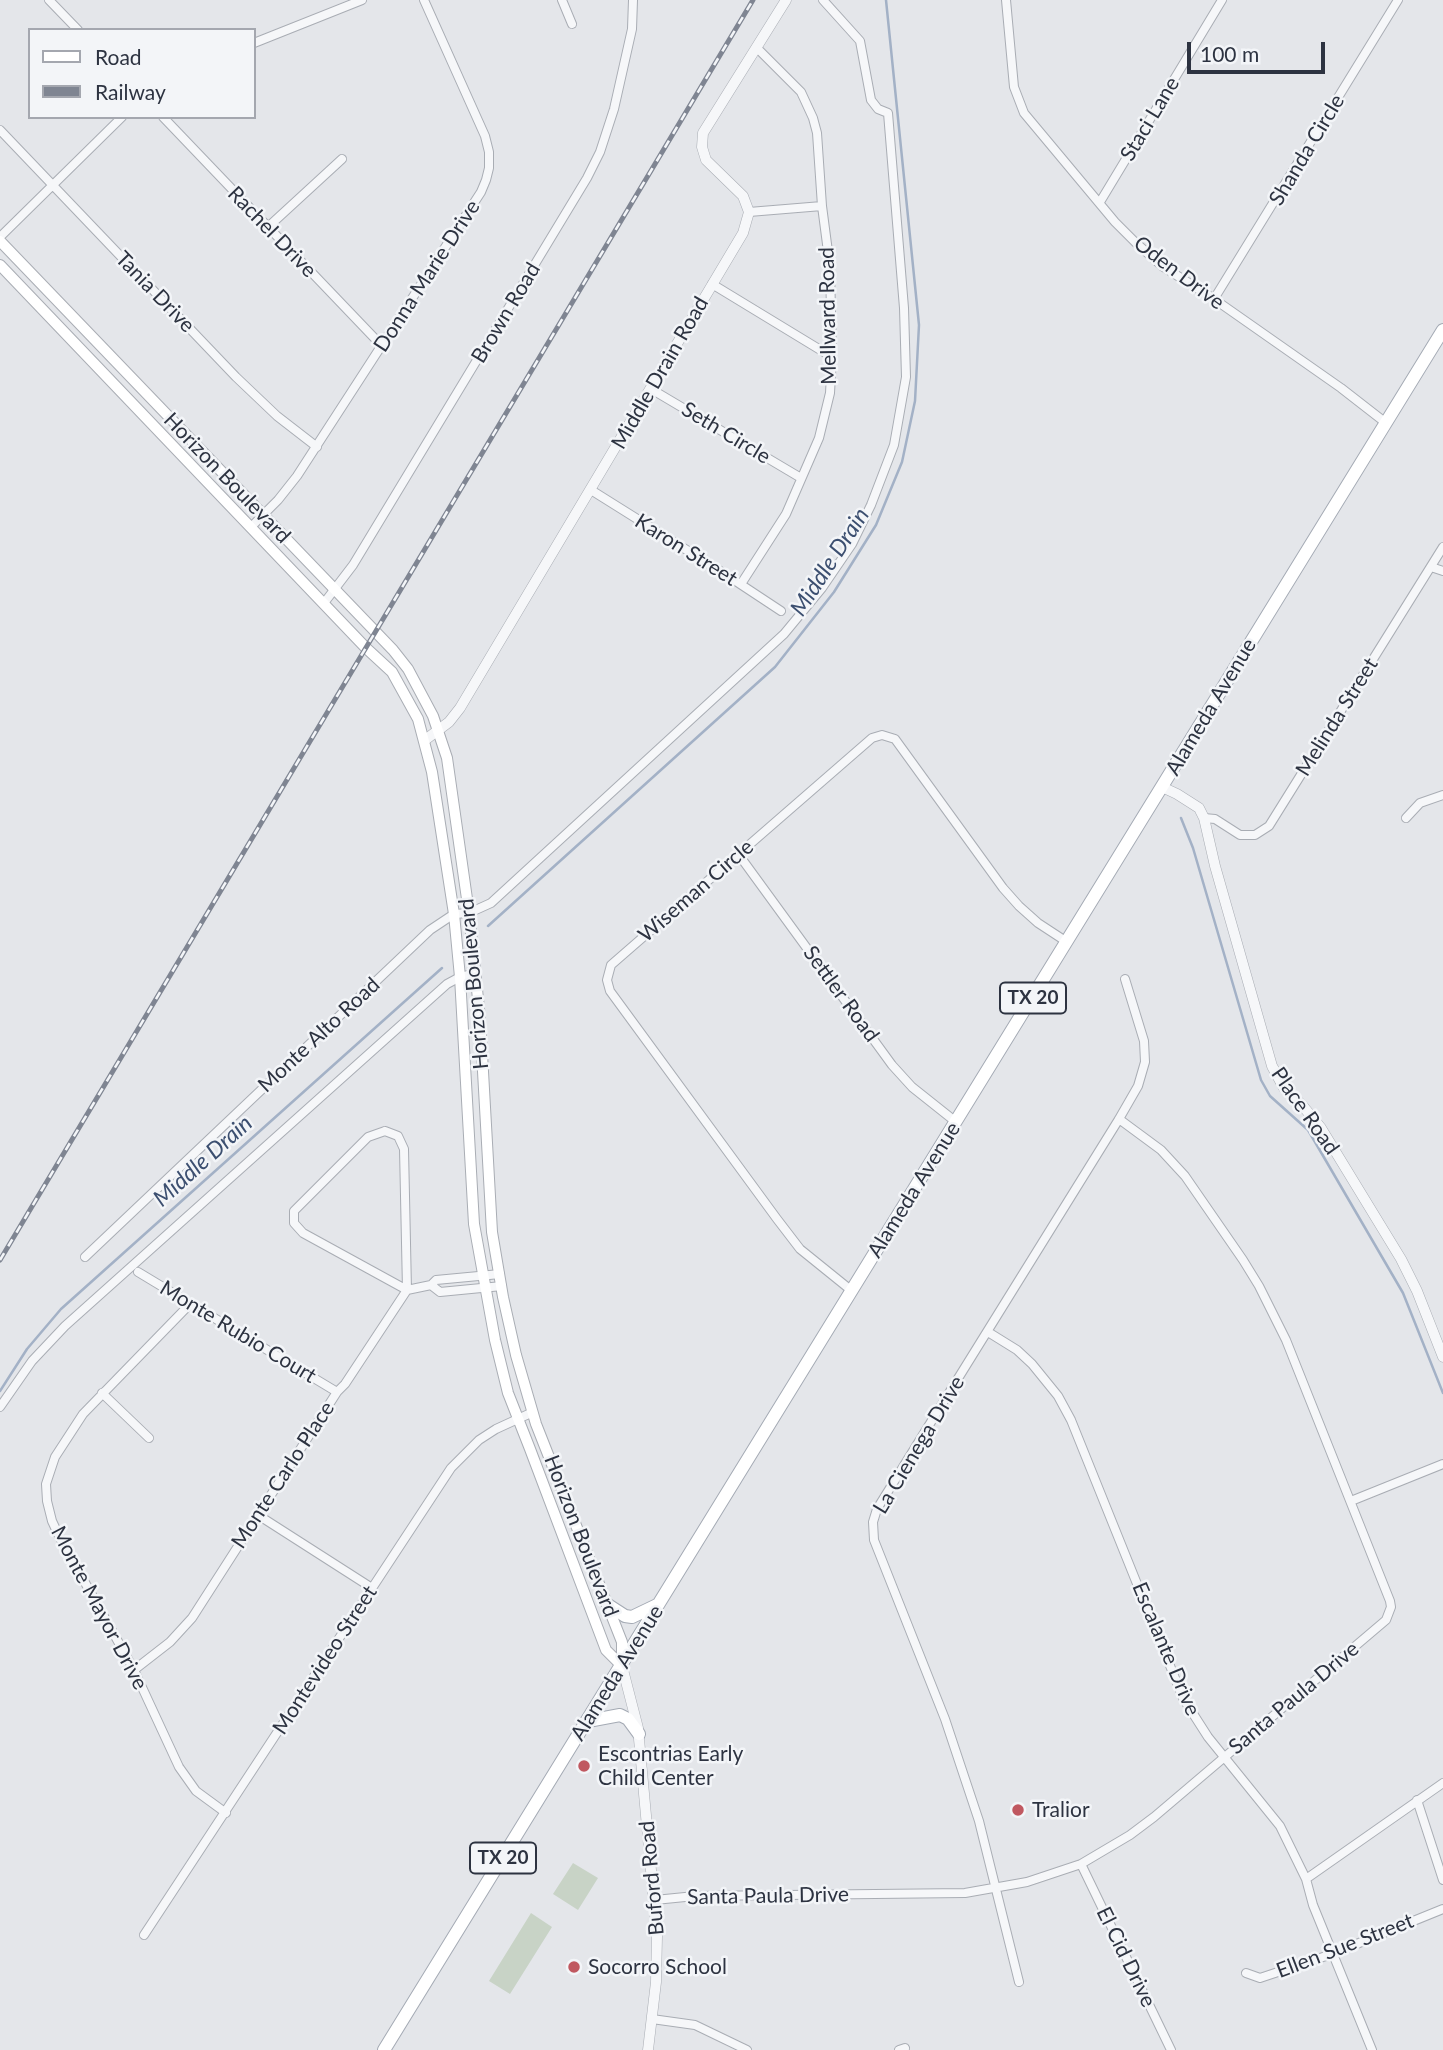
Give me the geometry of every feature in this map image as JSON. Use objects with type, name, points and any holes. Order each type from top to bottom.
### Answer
[{"type":"main road","name":"Horizon Boulevard","points":[[0,239],[393,650],[423,694],[439,729],[447,758],[469,913],[480,1017],[492,1233],[502,1286],[516,1355],[533,1412],[622,1642],[622,1666]]},
{"type":"main road","name":"Horizon Boulevard","points":[[0,265],[392,672],[418,719],[432,772],[454,914],[474,1224],[485,1289],[508,1393],[606,1650],[622,1666]]},
{"type":"main road","name":"Alameda Avenue","points":[[384,2050],[1443,330]]},
{"type":"main road","points":[[608,1605],[625,1616],[632,1617],[660,1603]]},
{"type":"main road","points":[[588,1721],[620,1714],[628,1719],[639,1734]]},
{"type":"street","points":[[49,0],[76,28]]},
{"type":"street","points":[[256,42],[362,0]]},
{"type":"street","name":"Donna Marie Drive","points":[[251,527],[284,492],[317,447],[481,192],[489,168],[485,135],[424,0]]},
{"type":"street","points":[[562,0],[572,24]]},
{"type":"street","name":"Brown Road","points":[[324,603],[353,565],[596,160],[614,108],[632,29],[633,0]]},
{"type":"street","points":[[786,0],[704,133],[702,147],[709,164],[740,191],[749,212],[822,206]]},
{"type":"street","points":[[454,914],[469,913],[491,903],[785,634],[822,588],[872,505],[894,445],[906,377],[904,308],[888,113],[878,109],[871,100],[860,41],[823,0]]},
{"type":"street","name":"Oden Drive","points":[[1006,0],[1014,87],[1018,100],[1030,122],[1135,242],[1162,266],[1341,388],[1386,423]]},
{"type":"street","name":"Staci Lane","points":[[1100,202],[1222,0]]},
{"type":"street","name":"Shanda Circle","points":[[1214,299],[1398,0]]},
{"type":"street","name":"Mellward Road","points":[[741,584],[786,514],[819,438],[830,393],[832,357],[830,267],[817,133],[808,103],[800,90],[757,48]]},
{"type":"street","points":[[0,239],[120,119]]},
{"type":"street","name":"Rachel Drive","points":[[165,119],[382,346]]},
{"type":"street","name":"Tania Drive","points":[[0,130],[242,384],[317,447]]},
{"type":"street","points":[[268,227],[342,159]]},
{"type":"street","name":"Middle Drain Road","points":[[425,740],[449,722],[460,708],[743,233],[749,212]]},
{"type":"street","points":[[712,284],[832,357]]},
{"type":"street","name":"Seth Circle","points":[[651,389],[802,478]]},
{"type":"street","name":"Karon Street","points":[[591,490],[781,611]]},
{"type":"street","name":"Melinda Street","points":[[1204,818],[1215,819],[1240,835],[1255,835],[1269,826],[1443,547]]},
{"type":"street","points":[[1431,567],[1443,571]]},
{"type":"street","name":"Wiseman Circle","points":[[852,1291],[800,1249],[608,986],[611,965],[872,738],[889,735],[895,739],[1003,888],[1038,923],[1067,942]]},
{"type":"street","points":[[1162,787],[1199,808],[1204,818]]},
{"type":"street","points":[[1406,818],[1420,803],[1443,795]]},
{"type":"street","name":"Place Road","points":[[1204,818],[1272,1066],[1284,1088],[1321,1128],[1401,1259],[1417,1291],[1443,1357]]},
{"type":"street","name":"Settler Road","points":[[739,855],[892,1065],[912,1087],[956,1122]]},
{"type":"street","name":"Monte Alto Road","points":[[85,1257],[430,930],[454,914]]},
{"type":"street","points":[[0,1407],[32,1361],[65,1325],[447,984],[475,973]]},
{"type":"street","name":"La Cienega Drive","points":[[1019,1982],[979,1821],[957,1753],[874,1540],[873,1522],[877,1509],[1138,1086],[1145,1062],[1144,1041],[1125,979]]},
{"type":"street","name":"Santa Paula Drive","points":[[655,1900],[695,1896],[939,1894],[996,1889],[1081,1864],[1130,1835],[1154,1817],[1386,1620],[1390,1601],[1286,1340],[1243,1260],[1176,1165],[1119,1119]]},
{"type":"street","points":[[407,1290],[404,1149],[398,1136],[385,1131],[368,1137],[295,1211],[294,1223],[303,1233],[407,1290],[431,1285],[436,1280],[500,1274]]},
{"type":"street","name":"Monte Rubio Court","points":[[138,1272],[337,1392]]},
{"type":"street","points":[[431,1285],[439,1292],[502,1286]]},
{"type":"street","name":"Monte Carlo Place","points":[[134,1670],[180,1633],[191,1618],[337,1392],[407,1290]]},
{"type":"street","name":"Monte Mayor Drive","points":[[191,1303],[83,1413],[55,1457],[46,1484],[47,1501],[60,1538],[134,1670],[186,1779],[208,1801],[226,1813]]},
{"type":"street","name":"Escalante Drive","points":[[988,1332],[1017,1350],[1032,1364],[1058,1396],[1071,1420],[1179,1689],[1201,1727],[1280,1826],[1306,1879],[1313,1905],[1372,2050]]},
{"type":"street","points":[[102,1393],[149,1438]]},
{"type":"street","name":"Montevideo Street","points":[[144,1935],[451,1468],[479,1440],[518,1417],[533,1412]]},
{"type":"street","points":[[1351,1500],[1443,1464]]},
{"type":"street","points":[[258,1516],[372,1588]]},
{"type":"street","name":"Buford Road","points":[[622,1666],[639,1734],[655,1900],[658,1961],[648,2050]]},
{"type":"street","points":[[1306,1879],[1443,1783]]},
{"type":"street","points":[[1417,1800],[1443,1880]]},
{"type":"street","name":"El Cid Drive","points":[[1081,1864],[1171,2050]]},
{"type":"street","name":"Ellen Sue Street","points":[[1246,1973],[1260,1978],[1332,1954],[1443,1909]]},
{"type":"street","points":[[652,2019],[695,2025],[747,2050]]},
{"type":"shaded area","points":[[573,1863],[598,1878],[578,1910],[553,1894]]},
{"type":"shaded area","points":[[531,1913],[552,1927],[510,1994],[489,1981]]},
{"type":"waterway","name":"Middle Drain","points":[[488,926],[775,667],[834,592],[876,525],[902,462],[915,401],[919,325],[886,0]]},
{"type":"waterway","points":[[1181,818],[1193,848],[1261,1080],[1270,1096],[1308,1130],[1403,1293],[1443,1393]]},
{"type":"waterway","name":"Middle Drain","points":[[0,1391],[27,1349],[61,1309],[442,968]]},
{"type":"railway","points":[[0,1260],[753,0]]},
{"type":"place","name":"Escontrias Early Child Center","points":[[584,1766]]},
{"type":"place","name":"Tralior","points":[[1018,1810]]},
{"type":"place","name":"Socorro School","points":[[574,1967]]}]
